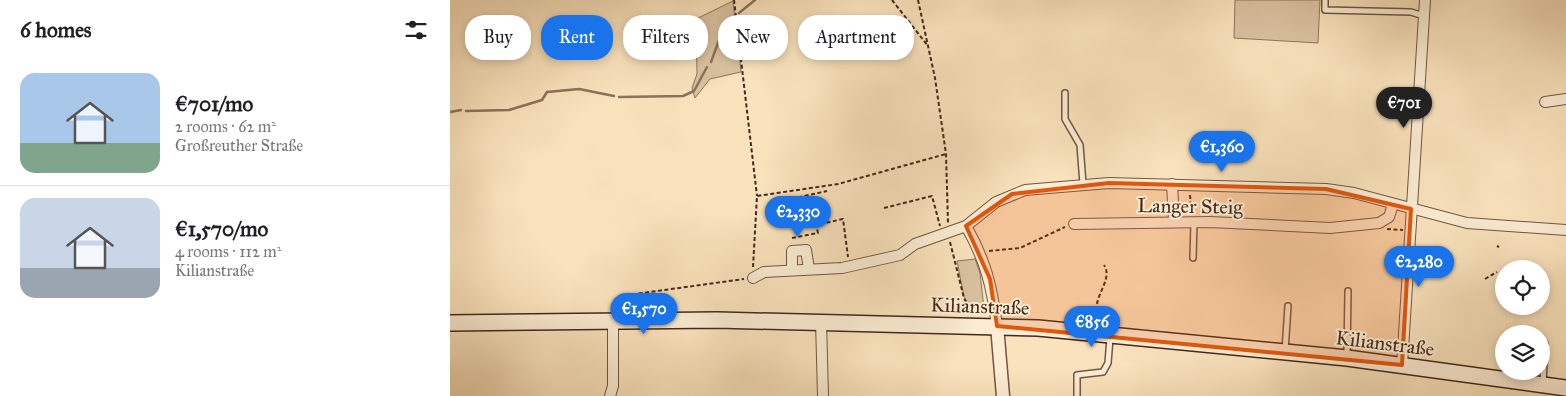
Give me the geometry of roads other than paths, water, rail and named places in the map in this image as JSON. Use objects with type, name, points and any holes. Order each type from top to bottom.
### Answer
[{"type":"main road","name":"Kilianstraße","points":[[450,322],[613,320],[821,321],[997,326],[1347,358],[1566,388]]},
{"type":"street","points":[[1402,365],[1425,0]]},
{"type":"street","points":[[1545,102],[1566,99]]},
{"type":"street","points":[[753,278],[764,272],[850,266],[900,255],[915,244],[966,226],[996,202],[1012,194],[1025,190],[1083,184],[1172,184],[1326,189],[1354,193],[1467,223],[1566,230]]},
{"type":"street","points":[[1172,184],[1174,221]]},
{"type":"street","name":"Langer Steig","points":[[1074,224],[1174,221],[1314,228],[1379,223],[1390,217],[1393,204]]},
{"type":"street","points":[[966,226],[981,252],[990,279],[997,326],[1003,396]]},
{"type":"street","points":[[792,270],[792,252],[806,250],[809,269]]},
{"type":"street","points":[[610,396],[613,386],[613,320]]},
{"type":"street","points":[[821,321],[823,396]]},
{"type":"lane","points":[[1325,0],[1325,10],[1411,12],[1424,16]]},
{"type":"lane","points":[[1065,93],[1065,119],[1080,145],[1083,184]]},
{"type":"lane","points":[[1194,222],[1194,258]]},
{"type":"lane","points":[[1347,358],[1348,291]]},
{"type":"lane","points":[[1285,352],[1288,306]]},
{"type":"lane","points":[[1077,396],[1076,375],[1103,372],[1108,363],[1110,335]]},
{"type":"lane","points":[[1542,380],[1542,385]]},
{"type":"waterway","points":[[739,13],[755,0]]},
{"type":"waterway","points":[[711,62],[718,43]]},
{"type":"waterway","points":[[619,97],[683,96],[694,91],[707,67]]},
{"type":"waterway","points":[[466,111],[509,110],[542,100],[547,92],[579,89],[614,96]]},
{"type":"waterway","points":[[450,112],[461,110]]}]
